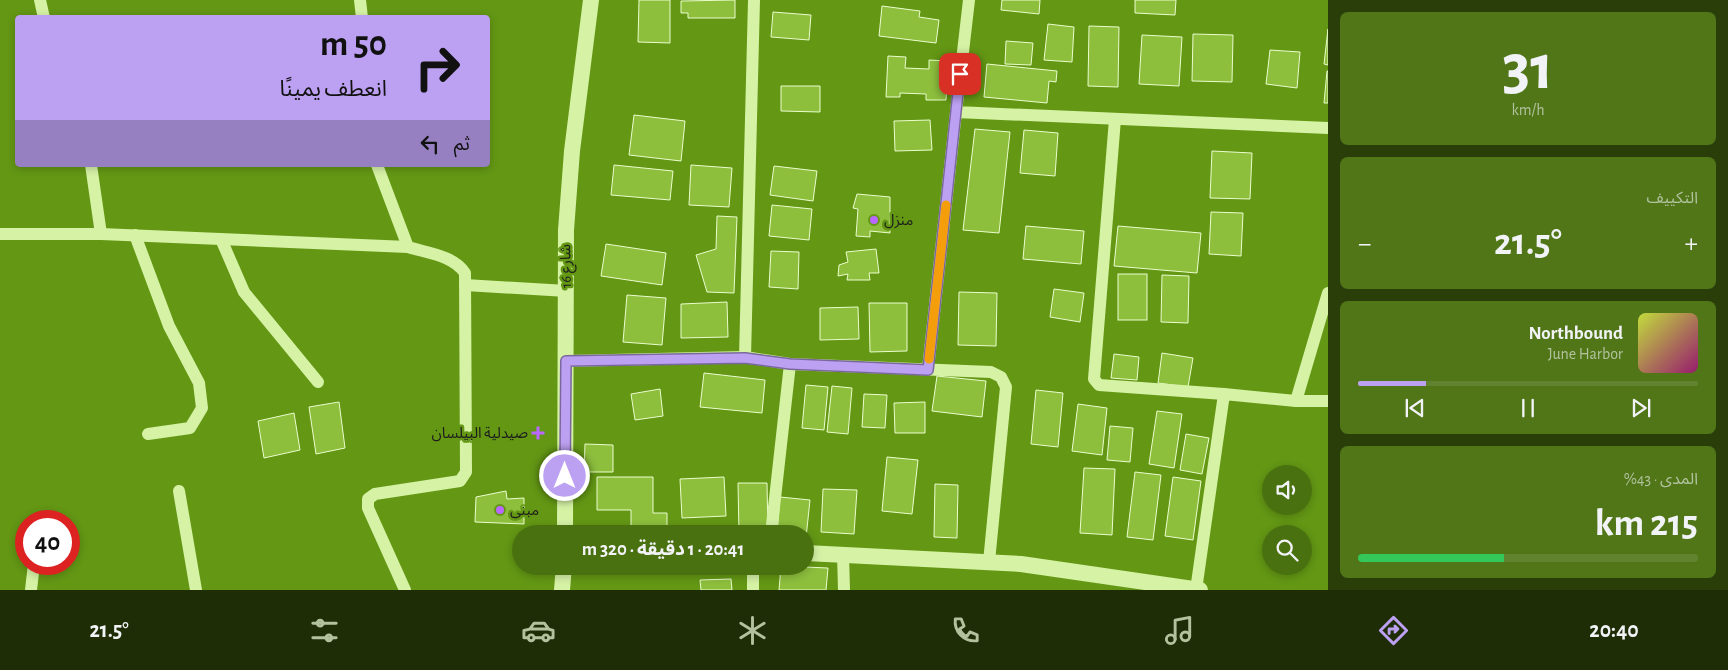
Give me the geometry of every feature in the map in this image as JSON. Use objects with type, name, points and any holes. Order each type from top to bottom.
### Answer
[{"type":"street","points":[[40,0],[43,15]]},
{"type":"street","points":[[360,0],[362,15]]},
{"type":"street","name":"شارع 16","points":[[565,525],[566,230],[572,151],[590,0]]},
{"type":"street","points":[[745,358],[754,0]]},
{"type":"street","points":[[928,370],[969,0]]},
{"type":"street","points":[[956,112],[1328,128]]},
{"type":"street","points":[[1115,119],[1094,379],[1100,385],[1296,401],[1328,401]]},
{"type":"street","points":[[91,167],[101,234]]},
{"type":"street","points":[[378,167],[408,247]]},
{"type":"street","points":[[0,234],[135,235],[408,247],[451,260],[460,265],[465,273],[466,472],[464,478],[460,481],[375,494],[368,499],[368,508],[404,590]]},
{"type":"street","points":[[135,235],[169,326],[199,383],[202,408],[190,428],[148,434]]},
{"type":"street","points":[[221,239],[244,292],[318,382]]},
{"type":"street","points":[[465,285],[567,291]]},
{"type":"street","points":[[1296,401],[1328,293]]},
{"type":"street","points":[[566,361],[745,358],[790,364],[991,372],[1001,377],[1006,386],[989,562]]},
{"type":"street","points":[[772,525],[790,364]]},
{"type":"street","points":[[1196,590],[1224,394]]},
{"type":"street","points":[[179,491],[196,590]]},
{"type":"street","points":[[814,553],[1021,564],[1200,590]]},
{"type":"street","points":[[843,554],[844,590]]},
{"type":"street","points":[[31,590],[33,575]]},
{"type":"street","points":[[562,590],[563,575]]},
{"type":"street","points":[[753,575],[753,590]]},
{"type":"building","points":[[639,0],[670,0],[670,43],[638,42]]},
{"type":"building","points":[[735,0],[735,18],[688,18],[688,13],[681,13],[681,1]]},
{"type":"building","points":[[1002,0],[1040,0],[1039,14],[1001,10]]},
{"type":"building","points":[[1135,0],[1176,0],[1175,15],[1135,13]]},
{"type":"building","points":[[882,6],[920,11],[919,17],[939,20],[936,43],[879,36]]},
{"type":"building","points":[[773,12],[811,15],[809,40],[771,37]]},
{"type":"building","points":[[1048,24],[1074,27],[1072,62],[1044,60]]},
{"type":"building","points":[[1089,26],[1119,27],[1118,87],[1088,86]]},
{"type":"building","points":[[1328,29],[1328,65],[1324,64]]},
{"type":"building","points":[[1193,34],[1233,35],[1232,82],[1192,81]]},
{"type":"building","points":[[1142,35],[1182,37],[1179,86],[1139,84]]},
{"type":"building","points":[[1006,41],[1033,43],[1031,65],[1005,64]]},
{"type":"building","points":[[1270,50],[1300,52],[1297,88],[1266,84]]},
{"type":"building","points":[[888,56],[906,57],[905,68],[929,69],[929,60],[948,61],[946,100],[926,100],[926,94],[900,93],[900,97],[886,97]]},
{"type":"building","points":[[987,64],[1057,71],[1056,82],[1049,81],[1047,103],[984,97]]},
{"type":"building","points":[[1327,71],[1328,103],[1324,103]]},
{"type":"building","points":[[781,86],[820,86],[820,112],[781,111]]},
{"type":"building","points":[[634,115],[685,121],[681,161],[629,155]]},
{"type":"building","points":[[930,120],[932,150],[895,151],[894,121]]},
{"type":"building","points":[[975,129],[1010,132],[999,233],[963,230]]},
{"type":"building","points":[[1024,130],[1058,133],[1055,176],[1020,173]]},
{"type":"building","points":[[1212,151],[1252,153],[1250,199],[1210,198]]},
{"type":"building","points":[[614,165],[673,171],[670,200],[611,195]]},
{"type":"building","points":[[691,165],[732,168],[729,207],[689,205]]},
{"type":"building","points":[[774,166],[817,171],[813,201],[770,195]]},
{"type":"building","name":"منزل","points":[[857,194],[890,197],[890,233],[870,231],[870,237],[856,236],[858,209],[853,208]]},
{"type":"building","points":[[772,205],[812,209],[809,240],[769,236]]},
{"type":"building","points":[[1211,212],[1243,213],[1241,256],[1209,254]]},
{"type":"building","points":[[717,216],[737,217],[734,293],[707,292],[696,255],[716,249]]},
{"type":"building","points":[[1026,226],[1084,231],[1081,264],[1023,259]]},
{"type":"building","points":[[1118,226],[1201,233],[1197,273],[1114,266]]},
{"type":"building","points":[[606,244],[666,253],[662,285],[601,276]]},
{"type":"building","points":[[876,249],[879,273],[869,273],[870,280],[847,280],[848,274],[838,276],[839,265],[848,262],[846,252]]},
{"type":"building","points":[[771,251],[799,252],[798,289],[769,287]]},
{"type":"building","points":[[1118,274],[1147,274],[1147,320],[1118,320]]},
{"type":"building","points":[[1162,275],[1189,276],[1188,323],[1161,322]]},
{"type":"building","points":[[1054,289],[1084,293],[1080,322],[1050,317]]},
{"type":"building","points":[[959,292],[997,293],[996,346],[958,345]]},
{"type":"building","points":[[627,295],[666,298],[662,345],[623,342]]},
{"type":"building","points":[[727,302],[728,337],[681,338],[681,304]]},
{"type":"building","points":[[869,303],[907,303],[907,351],[870,352]]},
{"type":"building","points":[[858,307],[859,339],[820,340],[820,308]]},
{"type":"building","points":[[1162,353],[1193,358],[1188,387],[1158,383]]},
{"type":"building","points":[[1114,354],[1139,357],[1137,380],[1111,378]]},
{"type":"building","points":[[704,373],[765,380],[762,413],[700,407]]},
{"type":"building","points":[[937,376],[986,381],[982,417],[932,411]]},
{"type":"building","points":[[806,385],[828,387],[824,430],[802,428]]},
{"type":"building","points":[[832,386],[852,388],[848,434],[827,432]]},
{"type":"building","points":[[660,389],[663,416],[635,420],[631,394]]},
{"type":"building","points":[[1036,390],[1063,393],[1058,447],[1031,444]]},
{"type":"building","points":[[864,394],[887,395],[885,428],[862,427]]},
{"type":"building","points":[[339,402],[345,448],[316,454],[309,407]]},
{"type":"building","points":[[925,402],[925,433],[895,433],[894,403]]},
{"type":"building","points":[[1078,404],[1107,408],[1102,455],[1072,451]]},
{"type":"building","points":[[1157,411],[1182,414],[1174,468],[1149,464]]},
{"type":"building","points":[[294,413],[300,450],[264,458],[258,421]]},
{"type":"building","points":[[1110,426],[1133,428],[1130,462],[1107,460]]},
{"type":"building","points":[[1186,434],[1209,438],[1202,474],[1180,470]]},
{"type":"building","points":[[585,444],[613,445],[613,472],[584,472]]},
{"type":"building","points":[[887,457],[918,460],[912,514],[882,511]]},
{"type":"building","points":[[1084,468],[1115,469],[1112,535],[1080,533]]},
{"type":"building","points":[[1135,472],[1161,475],[1153,540],[1127,537]]},
{"type":"building","points":[[597,477],[653,477],[653,513],[667,513],[667,525],[631,525],[631,510],[597,510]]},
{"type":"building","points":[[724,477],[726,516],[682,518],[680,479]]},
{"type":"building","points":[[1173,477],[1201,481],[1193,540],[1165,536]]},
{"type":"building","points":[[738,483],[767,483],[768,525],[739,525]]},
{"type":"building","points":[[935,484],[958,485],[957,538],[934,537]]},
{"type":"building","points":[[823,489],[857,490],[854,534],[821,532]]},
{"type":"building","name":"مبنى","points":[[506,491],[507,499],[524,498],[524,524],[475,522],[476,497]]},
{"type":"building","points":[[780,497],[810,500],[807,525],[778,525]]},
{"type":"building","points":[[814,567],[828,568],[826,590],[779,590],[780,575],[814,575]]},
{"type":"building","points":[[731,579],[732,590],[701,590],[700,580]]},
{"type":"slow traffic","points":[[929,359],[946,205]]},
{"type":"place","name":"منزل","points":[[874,220]]},
{"type":"place","name":"صيدلية البيلسان","points":[[538,433]]},
{"type":"place","name":"مبنى","points":[[500,510]]},
{"type":"route","points":[[565,476],[566,361],[745,358],[790,364],[928,370],[960,74]]}]
